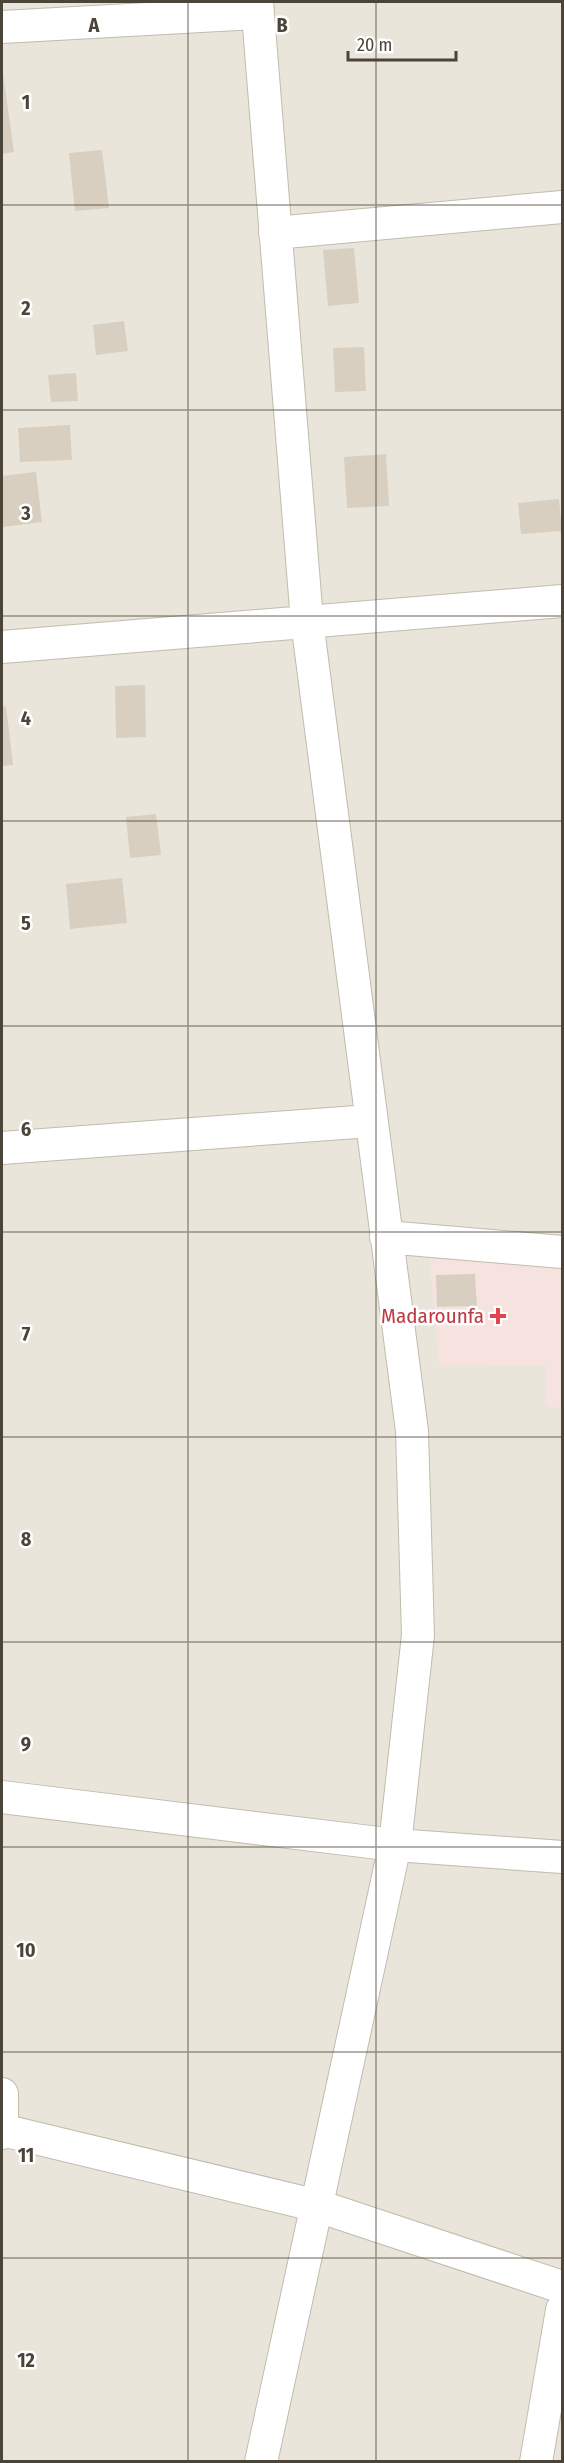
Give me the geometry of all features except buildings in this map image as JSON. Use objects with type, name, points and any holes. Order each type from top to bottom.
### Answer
[{"type":"street","points":[[2,27],[257,7],[307,621],[412,1431],[418,1635],[395,1845],[261,2462]]},
{"type":"street","points":[[275,233],[562,207]]},
{"type":"street","points":[[2,647],[562,601]]},
{"type":"street","points":[[2,1148],[370,1121]]},
{"type":"street","points":[[386,1238],[562,1252]]},
{"type":"street","points":[[2,1797],[395,1845],[562,1857]]},
{"type":"street","points":[[2,2094],[2,2131],[318,2206],[562,2287]]},
{"type":"street","points":[[536,2462],[562,2310]]},
{"type":"shaded area","points":[[2,2],[562,2],[562,2461],[2,2461]]},
{"type":"shaded area","name":"Madarounfa","points":[[429,1252],[562,1266],[562,1409],[545,1405],[547,1366],[439,1365]]},
{"type":"place","name":"Madarounfa","points":[[498,1316]]}]
